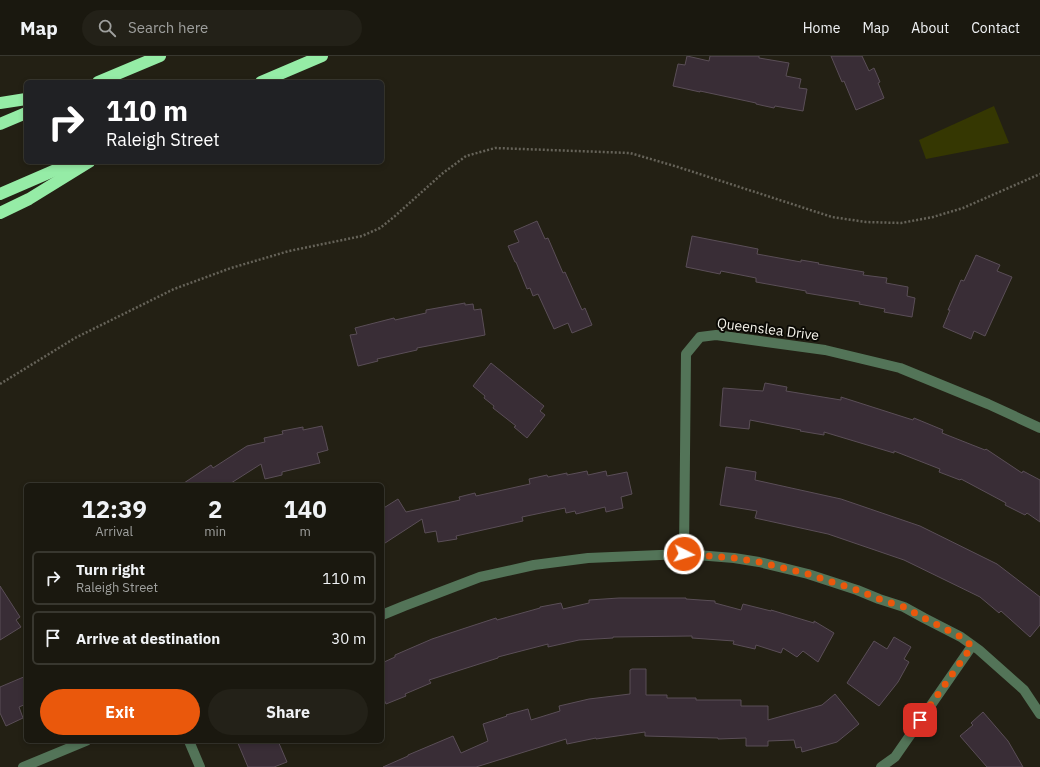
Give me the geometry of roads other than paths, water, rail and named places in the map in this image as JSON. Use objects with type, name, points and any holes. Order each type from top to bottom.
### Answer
[{"type":"highway","points":[[103,80],[160,56]]},
{"type":"highway","points":[[266,80],[322,56]]},
{"type":"highway","points":[[0,103],[24,99]]},
{"type":"highway","points":[[0,124],[24,114]]},
{"type":"highway","points":[[0,194],[69,164]]},
{"type":"highway","points":[[0,213],[29,199],[87,164]]},
{"type":"street","name":"Queenslea Drive","points":[[684,554],[686,354],[700,338],[716,335],[825,350],[900,368],[988,404],[1040,428]]},
{"type":"street","points":[[384,614],[480,577],[534,565],[588,558],[684,554],[734,558],[759,562],[808,574],[904,607],[961,637],[979,650],[1024,690],[1040,714]]},
{"type":"street","points":[[881,767],[895,757],[972,646]]},
{"type":"street","points":[[23,767],[81,743]]},
{"type":"street","points":[[190,743],[200,767]]}]
